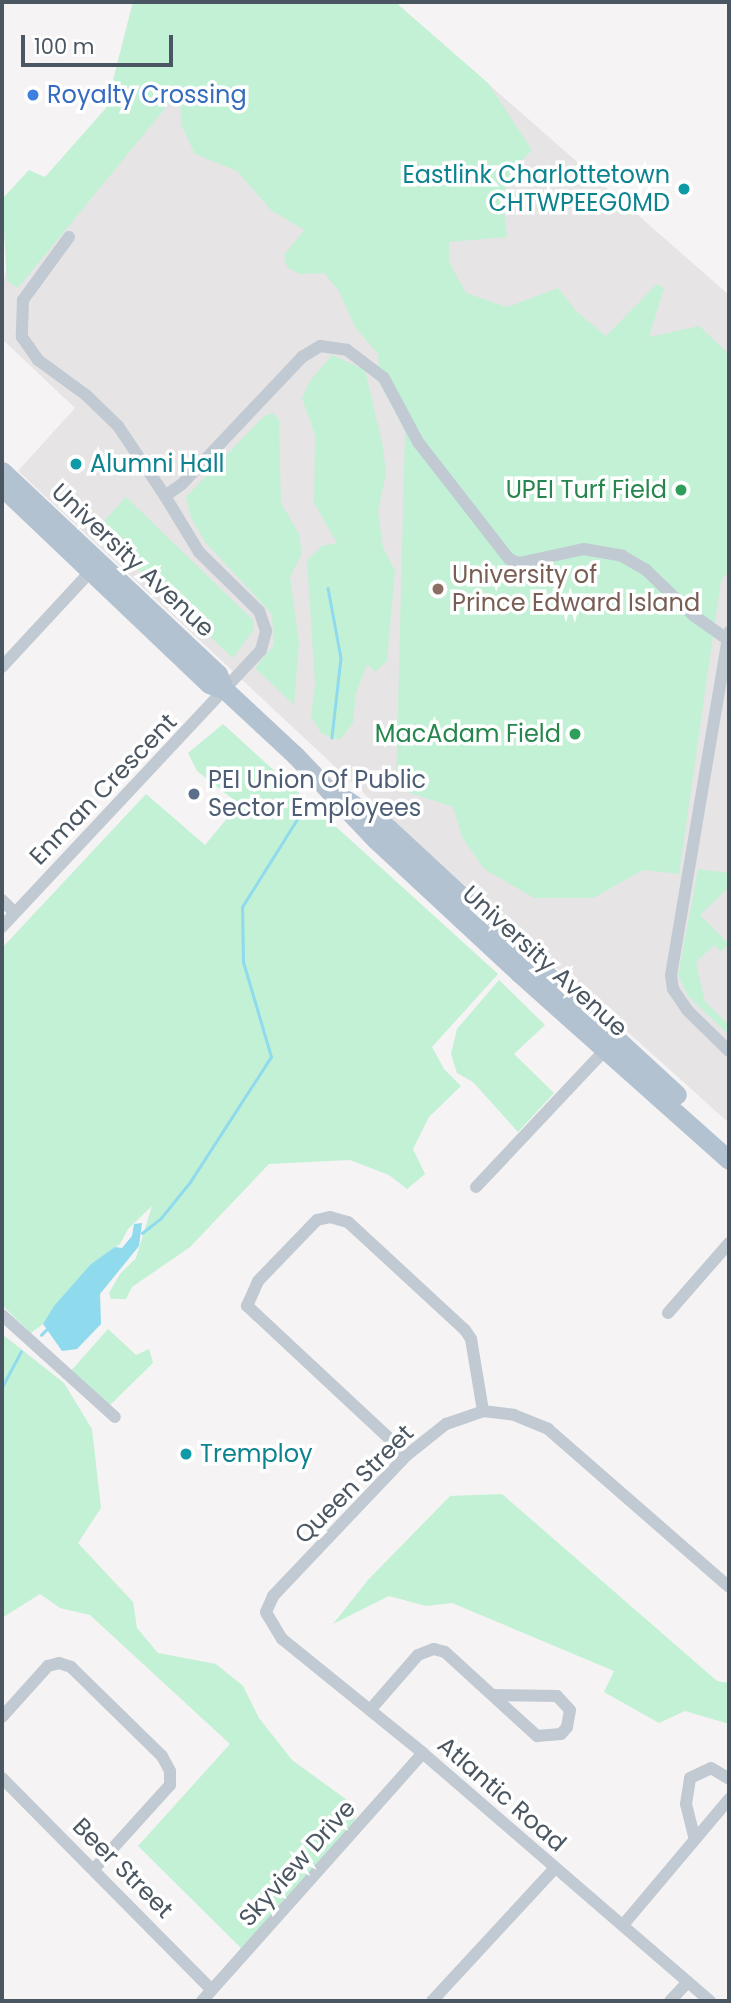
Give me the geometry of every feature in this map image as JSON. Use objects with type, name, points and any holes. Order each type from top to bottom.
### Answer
[{"type":"main road","name":"University Avenue","points":[[2,471],[218,674],[334,792],[375,839],[729,1160]]},
{"type":"main road","name":"University Avenue","points":[[2,487],[209,684],[229,686]]},
{"type":"main road","name":"University Avenue","points":[[334,792],[388,828],[729,1143]]},
{"type":"street","name":"Enman Crescent","points":[[2,927],[261,650],[264,620],[252,602],[199,552],[117,426],[86,395],[38,360],[22,337],[23,300],[69,237]]},
{"type":"street","points":[[165,496],[182,484],[302,357],[320,346],[339,346],[364,359],[384,378],[418,442],[509,559],[519,563],[584,549],[622,555],[646,570],[700,621],[729,636],[671,975],[673,989],[687,1010],[729,1051]]},
{"type":"street","points":[[2,667],[92,571]]},
{"type":"street","points":[[2,900],[14,912]]},
{"type":"street","points":[[476,1187],[606,1049]]},
{"type":"street","points":[[407,1455],[247,1306],[258,1281],[317,1220],[330,1217],[348,1222],[465,1330],[471,1339],[483,1411]]},
{"type":"street","points":[[668,1313],[729,1243]]},
{"type":"street","points":[[2,1315],[115,1417]]},
{"type":"street","name":"Queen Street","points":[[268,1619],[267,1604],[273,1596],[407,1455],[446,1424],[483,1411],[514,1415],[548,1429],[729,1587]]},
{"type":"street","name":"Atlantic Road","points":[[268,1619],[282,1640],[423,1753],[688,1982],[694,1996],[710,2001]]},
{"type":"street","points":[[370,1710],[425,1649],[445,1652],[537,1736],[561,1734],[567,1727],[569,1710],[557,1696],[494,1695]]},
{"type":"street","points":[[2,1717],[48,1666],[59,1663],[71,1667],[162,1756],[170,1771],[170,1785],[95,1868]]},
{"type":"street","name":"Skyview Drive","points":[[202,2001],[423,1753]]},
{"type":"street","points":[[694,1836],[686,1804],[690,1778],[712,1768],[729,1779]]},
{"type":"street","name":"Beer Street","points":[[2,1778],[95,1868],[212,1990]]},
{"type":"street","points":[[623,1926],[694,1836],[711,1823],[729,1799]]},
{"type":"street","points":[[432,2001],[555,1868]]},
{"type":"street","points":[[670,2001],[688,1982]]},
{"type":"shaded area","name":"University of Prince Edward Island","points":[[133,2],[395,2],[729,295],[729,1123],[401,828],[18,471],[75,408],[2,339],[2,289],[8,261],[99,136]]},
{"type":"green space","points":[[133,2],[395,2],[488,83],[532,150],[510,173],[503,200],[507,237],[449,242],[449,262],[466,293],[507,307],[558,288],[577,312],[606,336],[657,284],[664,288],[649,337],[699,326],[729,354],[729,571],[721,580],[679,874],[643,870],[593,898],[534,898],[484,869],[462,837],[453,807],[396,788],[405,431],[380,384],[378,354],[355,327],[339,291],[324,273],[300,274],[287,267],[284,255],[304,230],[271,210],[237,171],[195,154],[181,124],[180,90],[18,288],[7,281],[2,199],[29,170],[45,177],[106,108]]},
{"type":"green space","points":[[332,355],[365,370],[383,447],[386,474],[378,511],[383,548],[395,570],[387,661],[375,672],[367,664],[356,693],[353,723],[340,740],[322,734],[311,717],[315,684],[307,560],[322,546],[337,543],[314,503],[315,435],[302,398],[310,381]]},
{"type":"green space","points":[[273,413],[279,420],[281,503],[299,534],[302,553],[290,577],[299,642],[294,705],[255,668],[274,645],[272,614],[206,543],[191,518],[186,497],[264,416]]},
{"type":"green space","points":[[126,497],[254,621],[254,629],[233,658],[96,530]]},
{"type":"green space","points":[[223,724],[498,974],[432,1047],[444,1069],[461,1086],[429,1117],[413,1149],[425,1174],[407,1189],[389,1175],[350,1160],[269,1164],[190,1247],[132,1287],[126,1299],[111,1299],[109,1293],[120,1274],[136,1258],[152,1206],[128,1229],[120,1244],[91,1264],[43,1324],[31,1333],[2,1305],[2,948],[146,794],[205,845],[239,804],[197,771],[188,753]]},
{"type":"green space","points":[[698,869],[729,873],[729,887],[700,915],[729,944],[721,951],[714,945],[696,962],[705,1002],[729,1025],[729,1035],[688,996],[678,975]]},
{"type":"green space","points":[[499,980],[545,1025],[514,1054],[554,1093],[518,1132],[473,1082],[457,1073],[451,1054],[457,1029]]},
{"type":"green space","points":[[108,1329],[136,1355],[149,1349],[153,1363],[110,1405],[70,1372]]},
{"type":"green space","points":[[2,1334],[64,1383],[92,1429],[101,1508],[78,1543],[133,1602],[137,1628],[158,1653],[216,1664],[243,1686],[259,1718],[292,1760],[358,1808],[347,1845],[241,1948],[138,1846],[230,1744],[90,1615],[60,1608],[40,1594],[2,1618]]},
{"type":"green space","points":[[502,1494],[717,1681],[729,1683],[729,1724],[685,1711],[659,1723],[604,1692],[614,1671],[452,1603],[426,1606],[389,1596],[333,1624],[368,1580],[450,1496]]},
{"type":"water","points":[[142,1223],[139,1246],[100,1294],[101,1324],[77,1349],[62,1351],[43,1324],[54,1306],[91,1264],[115,1247],[122,1248],[132,1236],[134,1224]]},
{"type":"waterway","points":[[328,588],[341,658],[332,737]]},
{"type":"waterway","points":[[142,1233],[161,1218],[190,1182],[271,1057],[243,962],[242,907],[306,805]]},
{"type":"waterway","points":[[41,1335],[49,1327]]},
{"type":"waterway","points":[[2,1387],[21,1352]]},
{"type":"place","name":"Royalty Crossing","points":[[33,95]]},
{"type":"place","name":"Eastlink Charlottetown CHTWPEEG0MD","points":[[684,189]]},
{"type":"place","name":"Alumni Hall","points":[[76,464]]},
{"type":"place","name":"UPEI Turf Field","points":[[681,490]]},
{"type":"place","name":"University of Prince Edward Island","points":[[438,589]]},
{"type":"place","name":"MacAdam Field","points":[[575,734]]},
{"type":"place","name":"PEI Union Of Public Sector Employees","points":[[194,794]]},
{"type":"place","name":"Tremploy","points":[[186,1454]]}]
